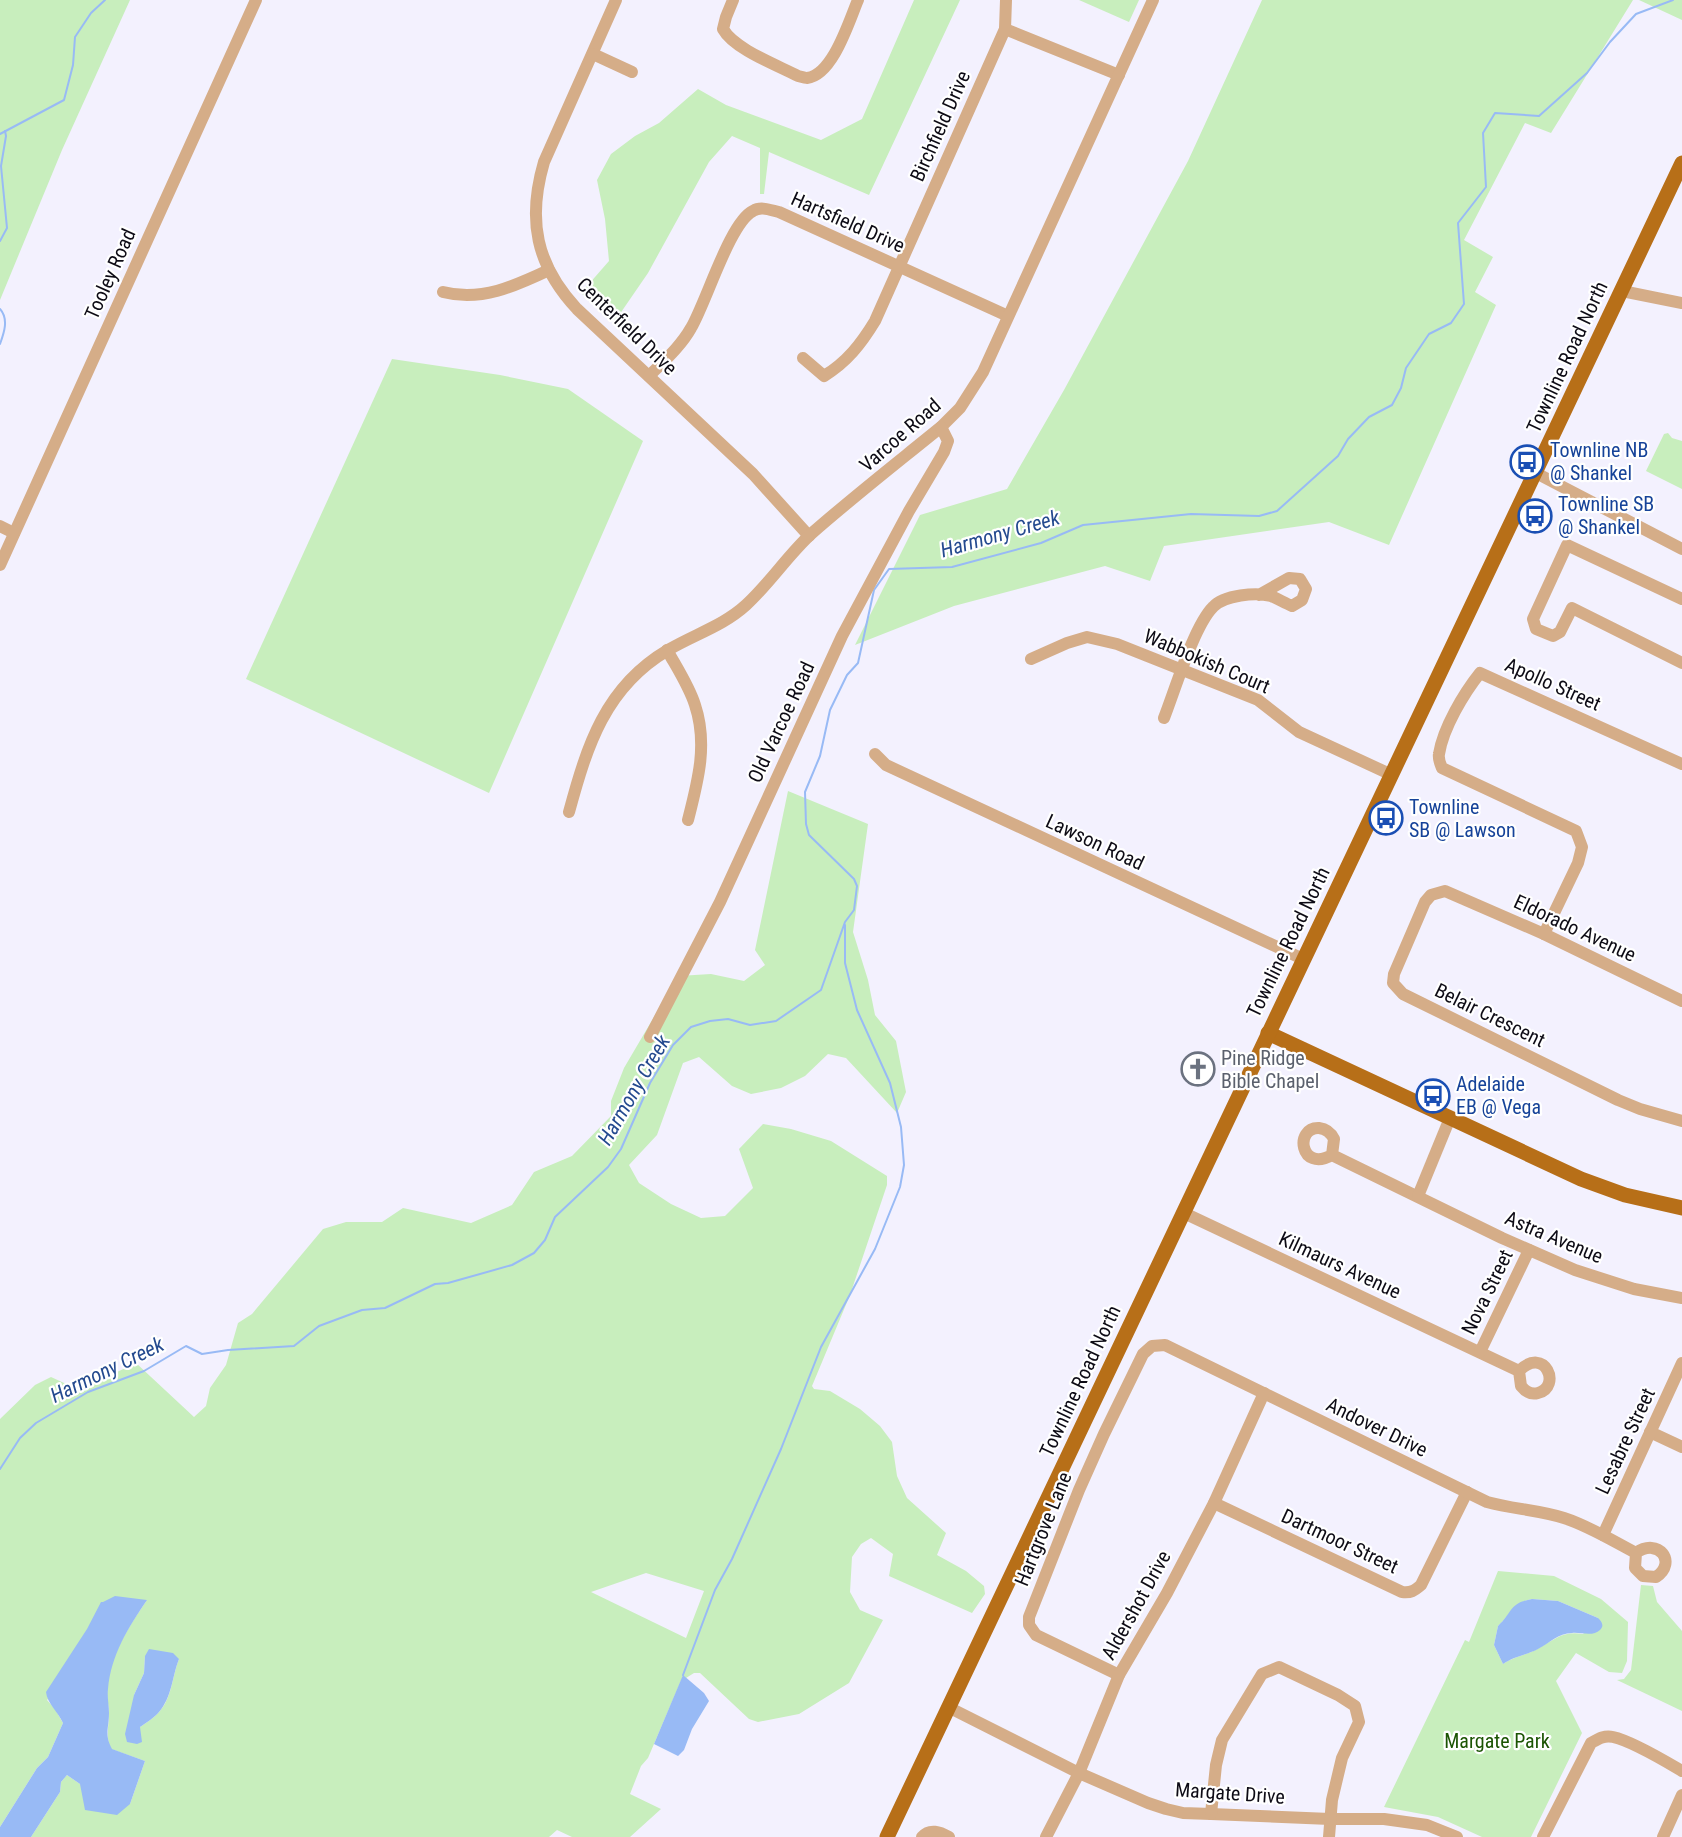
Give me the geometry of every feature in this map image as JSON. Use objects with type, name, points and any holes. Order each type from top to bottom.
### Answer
[{"type":"main road","name":"Townline Road North","points":[[887,1837],[1682,163]]},
{"type":"main road","points":[[1268,1033],[1581,1179],[1625,1195],[1682,1208]]},
{"type":"street","name":"Tooley Road","points":[[0,565],[256,0]]},
{"type":"street","name":"Centerfield Drive","points":[[616,0],[544,162],[535,203],[536,227],[541,252],[561,290],[577,309],[753,474],[809,536]]},
{"type":"street","points":[[733,0],[723,29],[727,36],[778,66],[807,78],[820,72],[833,57],[858,0]]},
{"type":"street","name":"Birchfield Drive","points":[[803,358],[824,376],[839,367],[860,345],[875,321],[1005,29],[1006,0]]},
{"type":"street","name":"Varcoe Road","points":[[569,812],[586,752],[607,707],[637,673],[667,650],[735,614],[761,590],[809,536],[941,427],[960,408],[973,390],[1153,0]]},
{"type":"street","points":[[1005,29],[1119,75]]},
{"type":"street","points":[[592,54],[633,72]]},
{"type":"street","name":"Hartsfield Drive","points":[[650,376],[691,328],[738,225],[752,211],[764,208],[1008,316]]},
{"type":"street","points":[[443,292],[470,295],[489,293],[516,286],[549,270]]},
{"type":"street","points":[[1623,291],[1682,303]]},
{"type":"street","name":"Old Varcoe Road","points":[[650,1037],[720,902],[842,636],[909,511],[944,452],[948,441],[941,427]]},
{"type":"street","points":[[1536,473],[1682,549]]},
{"type":"street","points":[[0,526],[14,533]]},
{"type":"street","points":[[1682,599],[1567,545],[1533,619],[1536,629],[1553,636],[1560,632],[1572,608],[1682,663]]},
{"type":"street","points":[[1164,718],[1198,628],[1213,606],[1226,599],[1259,595]]},
{"type":"street","name":"Wabbokish Court","points":[[1031,659],[1067,643],[1088,637],[1117,644],[1258,700],[1299,732],[1392,775]]},
{"type":"street","points":[[667,650],[694,703],[700,728],[702,750],[699,775],[688,820]]},
{"type":"street","name":"Apollo Street","points":[[1544,934],[1578,863],[1582,847],[1576,831],[1442,768],[1438,756],[1462,698],[1480,673],[1682,764]]},
{"type":"street","name":"Lawson Road","points":[[875,754],[886,765],[1303,959]]},
{"type":"street","name":"Belair Crescent","points":[[1450,892],[1439,891],[1431,895],[1425,903],[1394,974],[1393,983],[1397,990],[1618,1100],[1682,1121]]},
{"type":"street","name":"Eldorado Avenue","points":[[1450,892],[1544,934],[1682,1001]]},
{"type":"street","points":[[1418,1196],[1450,1118]]},
{"type":"street","name":"Astra Avenue","points":[[1332,1155],[1529,1250],[1585,1274],[1634,1289],[1682,1298]]},
{"type":"street","name":"Kilmaurs Avenue","points":[[1184,1213],[1519,1371]]},
{"type":"street","name":"Nova Street","points":[[1480,1352],[1529,1250]]},
{"type":"street","name":"Andover Drive","points":[[1143,1354],[1152,1346],[1165,1345],[1486,1502],[1566,1518],[1636,1553]]},
{"type":"street","name":"Hartgrove Lane","points":[[1119,1675],[1036,1635],[1029,1625],[1032,1608],[1079,1490],[1143,1354]]},
{"type":"street","name":"Lesabre Street","points":[[1603,1535],[1682,1363]]},
{"type":"street","name":"Aldershot Drive","points":[[1046,1837],[1079,1773],[1119,1675],[1167,1593],[1214,1503],[1264,1393]]},
{"type":"street","points":[[1650,1432],[1682,1447]]},
{"type":"street","name":"Dartmoor Street","points":[[1214,1503],[1407,1593],[1413,1592],[1421,1585],[1467,1492]]},
{"type":"street","points":[[1212,1814],[1216,1765],[1222,1740],[1262,1674],[1279,1667],[1338,1695],[1355,1706],[1359,1722],[1342,1758],[1330,1819],[1329,1837]]},
{"type":"street","name":"Margate Drive","points":[[948,1707],[1079,1773],[1166,1809],[1183,1813],[1407,1821],[1427,1825],[1457,1837]]},
{"type":"street","points":[[1543,1837],[1584,1755],[1591,1743],[1600,1737],[1613,1737],[1656,1756],[1682,1771]]},
{"type":"street","points":[[1663,1837],[1682,1795]]},
{"type":"street","points":[[922,1837],[925,1833],[937,1831],[949,1837]]},
{"type":"green space","points":[[0,0],[130,0],[62,150],[0,300]]},
{"type":"green space","points":[[914,0],[960,0],[869,195],[769,152],[764,194],[760,194],[760,148],[732,136],[709,162],[648,273],[615,321],[581,293],[609,261],[605,219],[597,180],[611,154],[635,136],[659,123],[698,89],[726,105],[821,140],[862,119]]},
{"type":"green space","points":[[1079,0],[1139,0],[1129,22]]},
{"type":"green space","points":[[1262,0],[1633,0],[1551,133],[1525,123],[1464,240],[1493,257],[1475,292],[1496,305],[1389,545],[1329,522],[1164,546],[1150,581],[1105,566],[954,606],[855,645],[920,515],[1007,489],[1064,390],[1188,161]]},
{"type":"green space","points":[[1639,0],[1682,0],[1682,20]]},
{"type":"green space","points":[[392,359],[500,375],[568,389],[643,441],[489,793],[246,679]]},
{"type":"green space","points":[[1668,433],[1672,438],[1682,441],[1682,489],[1646,471],[1664,434]]},
{"type":"green space","points":[[788,791],[868,824],[853,932],[868,980],[875,1015],[896,1041],[906,1092],[897,1113],[846,1058],[828,1054],[805,1076],[781,1088],[751,1094],[732,1086],[699,1057],[683,1063],[657,1135],[629,1165],[639,1183],[671,1204],[701,1218],[725,1216],[753,1188],[739,1149],[763,1124],[791,1129],[831,1141],[887,1176],[887,1185],[850,1295],[812,1386],[814,1389],[830,1391],[860,1409],[880,1426],[892,1442],[897,1476],[907,1498],[946,1533],[937,1555],[966,1571],[984,1586],[985,1594],[972,1613],[889,1576],[893,1554],[871,1538],[861,1544],[852,1557],[850,1592],[860,1610],[883,1620],[849,1683],[799,1714],[758,1722],[749,1719],[700,1673],[694,1673],[686,1678],[683,1676],[630,1794],[661,1809],[630,1837],[572,1837],[557,1830],[549,1837],[31,1837],[60,1792],[61,1782],[67,1775],[80,1784],[130,1804],[145,1761],[111,1749],[108,1736],[108,1681],[120,1644],[147,1600],[47,1700],[63,1723],[48,1757],[37,1768],[0,1827],[0,1419],[35,1385],[51,1377],[75,1388],[98,1381],[136,1363],[194,1417],[206,1406],[210,1388],[226,1365],[238,1323],[252,1314],[323,1229],[346,1222],[382,1222],[403,1208],[471,1223],[512,1205],[534,1172],[572,1156],[611,1116],[611,1101],[624,1068],[678,976],[711,974],[744,981],[765,965],[755,950]],"holes":[[[646,1573],[704,1591],[686,1638],[591,1592]],[[145,1656],[179,1659],[169,1694],[163,1706],[155,1716],[140,1727],[134,1695],[144,1673]]]},
{"type":"green space","name":"Margate Park","points":[[1498,1571],[1554,1576],[1601,1599],[1628,1622],[1627,1661],[1622,1673],[1609,1672],[1576,1653],[1556,1681],[1582,1733],[1531,1837],[1482,1837],[1438,1817],[1384,1807],[1465,1640],[1469,1642]],"holes":[[[1532,1599],[1558,1601],[1598,1618],[1583,1634],[1559,1636],[1503,1664],[1494,1645],[1498,1626],[1521,1603]]]},
{"type":"green space","points":[[1641,1585],[1653,1586],[1657,1602],[1682,1631],[1682,1711],[1617,1680],[1624,1679],[1631,1670]]},
{"type":"water","points":[[115,1596],[147,1600],[127,1631],[117,1653],[108,1689],[108,1735],[112,1749],[145,1761],[130,1804],[117,1815],[85,1810],[80,1784],[67,1775],[61,1782],[60,1792],[31,1837],[0,1837],[0,1827],[37,1768],[48,1757],[63,1723],[48,1700],[46,1692],[87,1629],[101,1602]]},
{"type":"water","points":[[1532,1599],[1558,1601],[1598,1618],[1602,1626],[1594,1633],[1562,1635],[1538,1649],[1503,1664],[1494,1645],[1498,1626],[1515,1606]]},
{"type":"water","points":[[149,1649],[173,1653],[179,1659],[167,1700],[157,1714],[140,1727],[142,1742],[137,1744],[127,1742],[125,1734],[134,1695],[144,1673],[145,1656]]},
{"type":"water","points":[[683,1675],[704,1693],[709,1701],[692,1729],[684,1750],[678,1756],[654,1744]]},
{"type":"waterway","points":[[0,134],[64,100],[73,65],[75,37],[91,13],[105,0]]},
{"type":"waterway","name":"Harmony Creek","points":[[0,1469],[20,1438],[36,1423],[88,1392],[144,1371],[186,1346],[202,1354],[294,1346],[319,1326],[362,1310],[385,1308],[435,1284],[448,1283],[512,1265],[534,1253],[545,1240],[555,1217],[608,1167],[621,1149],[650,1083],[673,1045],[691,1027],[710,1021],[728,1019],[750,1025],[776,1021],[821,990],[845,922],[854,910],[857,886],[854,879],[809,835],[806,824],[805,792],[820,756],[830,710],[847,675],[858,663],[874,590],[889,569],[952,567],[1041,543],[1083,525],[1191,514],[1259,516],[1277,511],[1338,456],[1348,439],[1369,417],[1392,405],[1401,388],[1406,368],[1429,334],[1451,323],[1464,304],[1458,223],[1486,187],[1483,133],[1495,113],[1539,116],[1587,73],[1610,42],[1636,14],[1673,0]]},
{"type":"waterway","points":[[0,241],[7,228],[1,166],[5,131]]},
{"type":"waterway","points":[[0,309],[5,322],[0,344]]},
{"type":"waterway","points":[[683,1675],[715,1590],[732,1559],[781,1449],[821,1347],[875,1249],[900,1187],[904,1165],[901,1127],[890,1083],[857,1010],[845,963],[845,925]]},
{"type":"place","name":"Townline NB @ Shankel","points":[[1527,462]]},
{"type":"place","name":"Townline SB @ Shankel","points":[[1535,516]]},
{"type":"place","name":"Townline SB @ Lawson","points":[[1386,818]]},
{"type":"place","name":"Pine Ridge Bible Chapel","points":[[1198,1069]]},
{"type":"place","name":"Adelaide EB @ Vega","points":[[1433,1096]]}]
